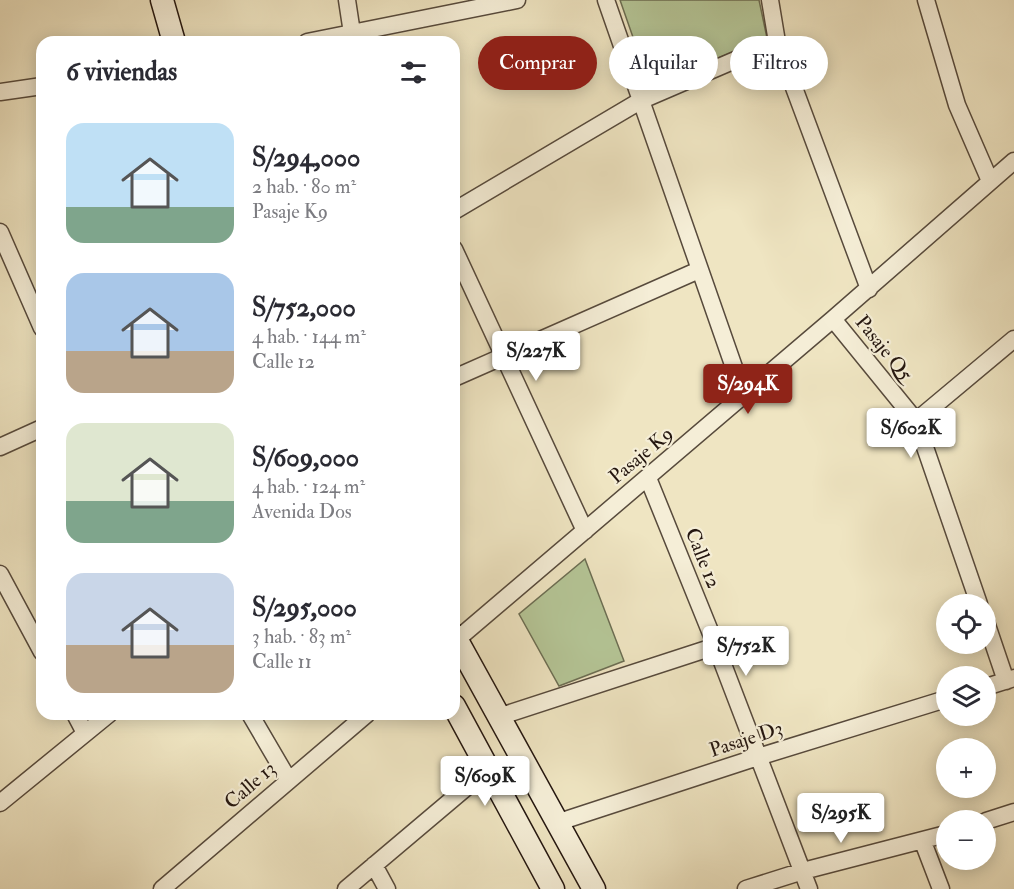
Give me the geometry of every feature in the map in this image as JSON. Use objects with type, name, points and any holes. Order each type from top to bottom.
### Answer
[{"type":"street","points":[[162,0],[172,36]]},
{"type":"street","points":[[347,0],[354,36]]},
{"type":"street","points":[[363,36],[517,0]]},
{"type":"street","points":[[606,0],[744,396]]},
{"type":"street","points":[[770,0],[776,36]]},
{"type":"street","points":[[927,0],[957,105],[990,181]]},
{"type":"street","points":[[460,207],[640,101],[730,62]]},
{"type":"street","points":[[0,92],[36,87]]},
{"type":"street","points":[[795,90],[869,289]]},
{"type":"street","name":"Pasaje K9","points":[[460,635],[744,396],[1014,161]]},
{"type":"street","points":[[0,232],[36,314]]},
{"type":"street","points":[[460,261],[585,531]]},
{"type":"street","points":[[460,375],[699,270]]},
{"type":"street","name":"Pasaje Q5","points":[[833,319],[916,421],[976,594]]},
{"type":"street","points":[[916,421],[1014,339]]},
{"type":"street","points":[[0,447],[36,431]]},
{"type":"street","name":"Calle 12","points":[[648,478],[716,646],[809,889]]},
{"type":"street","points":[[0,574],[36,641]]},
{"type":"street","points":[[460,646],[594,889]]},
{"type":"street","points":[[498,717],[716,646]]},
{"type":"street","points":[[996,646],[1010,680]]},
{"type":"street","name":"Pasaje D3","points":[[559,822],[936,702]]},
{"type":"street","points":[[460,718],[553,889]]},
{"type":"street","points":[[78,720],[85,733]]},
{"type":"street","points":[[0,803],[101,720]]},
{"type":"street","points":[[254,720],[288,779]]},
{"type":"street","name":"Calle 13","points":[[162,889],[288,779],[361,720]]},
{"type":"street","points":[[345,889],[487,770]]},
{"type":"street","points":[[996,818],[1014,812]]},
{"type":"street","points":[[746,889],[803,871],[936,837]]},
{"type":"street","points":[[923,842],[941,889]]},
{"type":"street","points":[[374,865],[387,889]]},
{"type":"green space","points":[[620,0],[759,0],[767,36],[730,36],[730,53],[718,58],[718,36],[633,36]]},
{"type":"green space","points":[[585,559],[624,661],[559,686],[519,614]]}]
